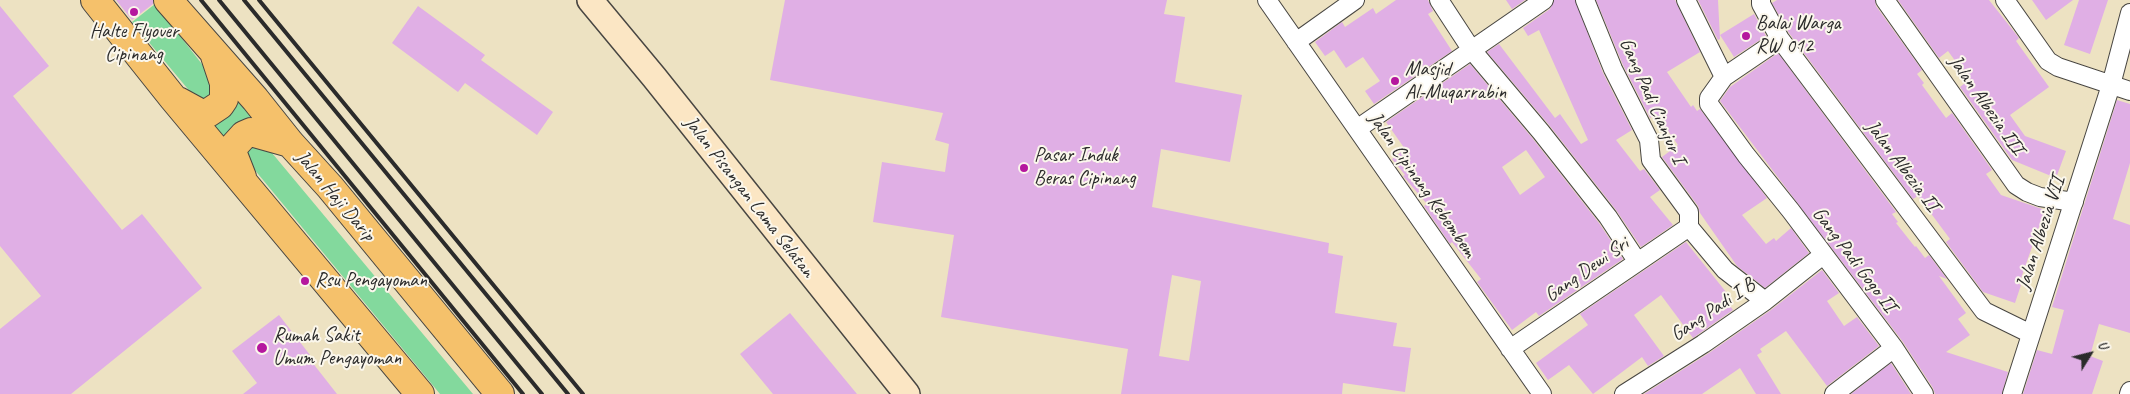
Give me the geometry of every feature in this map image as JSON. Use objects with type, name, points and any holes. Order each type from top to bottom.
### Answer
[{"type":"main road","points":[[95,0],[420,394]]},
{"type":"main road","name":"Jalan Haji Darip","points":[[168,0],[330,187],[500,394]]},
{"type":"main road","points":[[174,98],[200,113],[208,112],[220,105],[224,99],[224,84],[215,55]]},
{"type":"main road","points":[[245,183],[234,161],[233,154],[234,146],[242,136],[251,132],[290,143]]},
{"type":"street","name":"Jalan Pisangan Lama Selatan","points":[[590,0],[654,77],[907,394]]},
{"type":"street","name":"Jalan Cipinang Kebembem","points":[[1267,0],[1542,394]]},
{"type":"street","points":[[1296,42],[1355,0]]},
{"type":"street","points":[[1439,0],[1471,48],[1602,210],[1637,261]]},
{"type":"street","points":[[1357,129],[1471,48],[1544,0]]},
{"type":"street","name":"Gang Padi Cianjur I","points":[[1585,0],[1613,69],[1649,140],[1651,160],[1689,212],[1689,228],[1725,270],[1765,301]]},
{"type":"street","points":[[1686,0],[1724,77],[1780,39]]},
{"type":"street","name":"Jalan Albezia II","points":[[1761,0],[1761,4],[1780,39],[1984,312],[2031,334]]},
{"type":"street","name":"Jalan Albezia III","points":[[1885,0],[2016,184],[2027,192],[2040,197],[2074,202]]},
{"type":"street","points":[[2005,0],[2048,61],[2058,67],[2130,91]]},
{"type":"street","name":"Jalan Albezia VII","points":[[2012,394],[2111,84],[2130,13]]},
{"type":"street","name":"Gang Padi Gogo II","points":[[1724,77],[1709,98],[1710,104],[1746,155],[1791,211],[1894,348],[1924,394]]},
{"type":"street","name":"Gang Dewi Sri","points":[[1510,349],[1637,261],[1689,228]]},
{"type":"street","name":"Gang Padi I B","points":[[1624,394],[1703,344],[1765,301],[1823,255]]},
{"type":"street","points":[[1834,394],[1894,348]]},
{"type":"green space","points":[[155,4],[223,91],[255,101],[257,135],[473,394],[440,394],[249,163],[173,98],[207,112],[132,22]]},
{"type":"building","name":"Halte Flyover Cipinang","points":[[116,0],[153,0],[153,4],[132,20]]},
{"type":"building","points":[[785,0],[1167,0],[1164,14],[1185,17],[1175,82],[1242,95],[1230,162],[1161,149],[1152,207],[1329,243],[1328,253],[1343,256],[1335,313],[1397,323],[1393,346],[1411,348],[1405,392],[1343,383],[1342,394],[1121,394],[1128,349],[941,317],[954,235],[873,222],[882,162],[945,172],[949,144],[935,140],[943,113],[770,80]],"holes":[[[1172,275],[1201,281],[1189,361],[1159,356]]]},
{"type":"building","points":[[1396,0],[1428,0],[1433,11],[1428,14],[1452,51],[1374,104],[1365,91],[1380,81],[1363,57],[1346,68],[1334,50],[1325,56],[1315,42],[1342,22],[1345,27],[1373,8],[1376,14]]},
{"type":"building","points":[[1506,0],[1525,0],[1512,9]]},
{"type":"building","points":[[1554,0],[1575,0],[1603,73],[1632,130],[1616,140],[1640,171],[1644,169],[1660,190],[1650,197],[1673,225],[1641,247],[1616,210],[1549,125],[1487,52],[1499,44],[1555,118],[1560,114],[1581,144],[1588,140],[1539,30],[1528,36],[1523,28],[1550,9]]},
{"type":"building","points":[[1596,0],[1675,0],[1700,52],[1667,72],[1691,107],[1693,105],[1697,111],[1700,109],[1767,198],[1742,215],[1766,244],[1774,238],[1776,241],[1791,228],[1809,253],[1765,288],[1737,266],[1700,213],[1698,206],[1662,157],[1678,145],[1656,114],[1650,118],[1623,65]]},
{"type":"building","points":[[1698,0],[1718,0],[1720,39],[1718,40]]},
{"type":"building","points":[[1777,0],[1875,0],[1876,6],[1922,70],[1917,74],[1924,83],[1922,85],[1946,118],[1952,113],[1992,170],[1986,174],[2001,195],[2045,210],[2019,284],[2021,285],[2015,303],[1983,292],[1946,242],[1950,239],[1918,196],[1913,199],[1789,33],[1772,3]]},
{"type":"building","points":[[1898,0],[1989,0],[2019,38],[2016,41],[2049,87],[2010,115],[2025,136],[2066,151],[2056,178],[2012,160],[1960,87],[1969,80],[1948,51],[1939,58]]},
{"type":"building","points":[[2032,0],[2073,0],[2046,20]]},
{"type":"building","points":[[2079,0],[2108,0],[2090,54],[2064,45]]},
{"type":"building","points":[[0,6],[49,66],[13,96],[122,230],[142,214],[202,288],[71,394],[0,394],[0,329],[41,296],[0,246]]},
{"type":"building","points":[[418,6],[485,55],[481,60],[553,112],[537,135],[465,83],[458,92],[392,43]]},
{"type":"building","name":"Balai Warga RW 012","points":[[1754,14],[1766,36],[1734,57],[1720,35]]},
{"type":"building","points":[[1778,53],[1896,212],[1892,214],[1898,222],[1896,223],[1925,258],[1929,255],[1947,279],[1939,276],[1966,313],[1958,319],[1970,335],[1946,352],[2008,372],[2002,394],[1935,394],[1903,342],[1720,101],[1730,87]]},
{"type":"building","points":[[1470,64],[1533,139],[1599,223],[1623,259],[1539,316],[1536,312],[1512,330],[1477,282],[1481,279],[1452,242],[1450,244],[1424,206],[1427,204],[1403,176],[1405,175],[1392,159],[1405,149],[1386,122]],"holes":[[[1526,150],[1545,177],[1520,195],[1502,167]]]},
{"type":"building","points":[[2117,100],[2130,104],[2130,163],[2113,219],[2130,225],[2130,333],[2099,324],[2090,356],[2103,361],[2092,394],[2023,394],[2037,350],[2052,354],[2064,310],[2052,307]]},
{"type":"building","points":[[1686,242],[1730,297],[1726,300],[1733,310],[1693,338],[1661,295],[1634,315],[1664,356],[1648,366],[1642,357],[1593,394],[1569,365],[1548,380],[1536,363],[1588,325],[1580,314]]},
{"type":"building","points":[[1822,270],[1839,293],[1827,301],[1844,326],[1857,317],[1879,346],[1827,386],[1786,331],[1760,349],[1762,352],[1757,355],[1781,394],[1756,394],[1740,368],[1702,394],[1644,394],[1709,353],[1771,310]]},
{"type":"building","points":[[790,313],[857,394],[773,394],[740,354]]},
{"type":"building","points":[[279,315],[337,394],[243,394],[257,383],[232,351]]},
{"type":"building","points":[[1891,363],[1911,394],[1851,394]]},
{"type":"railway","points":[[201,0],[523,394]]},
{"type":"railway","points":[[219,0],[542,394]]},
{"type":"railway","points":[[244,0],[568,394]]},
{"type":"railway","points":[[259,0],[583,394]]},
{"type":"place","name":"Halte Flyover Cipinang","points":[[134,12]]},
{"type":"place","name":"Balai Warga RW 012","points":[[1746,36]]},
{"type":"place","name":"Masjid Al-Muqarrabin","points":[[1395,81]]},
{"type":"place","name":"Pasar Induk Beras Cipinang","points":[[1024,168]]},
{"type":"place","name":"Rsu Pengayoman","points":[[305,281]]},
{"type":"place","name":"Rumah Sakit Umum Pengayoman","points":[[262,348]]}]
